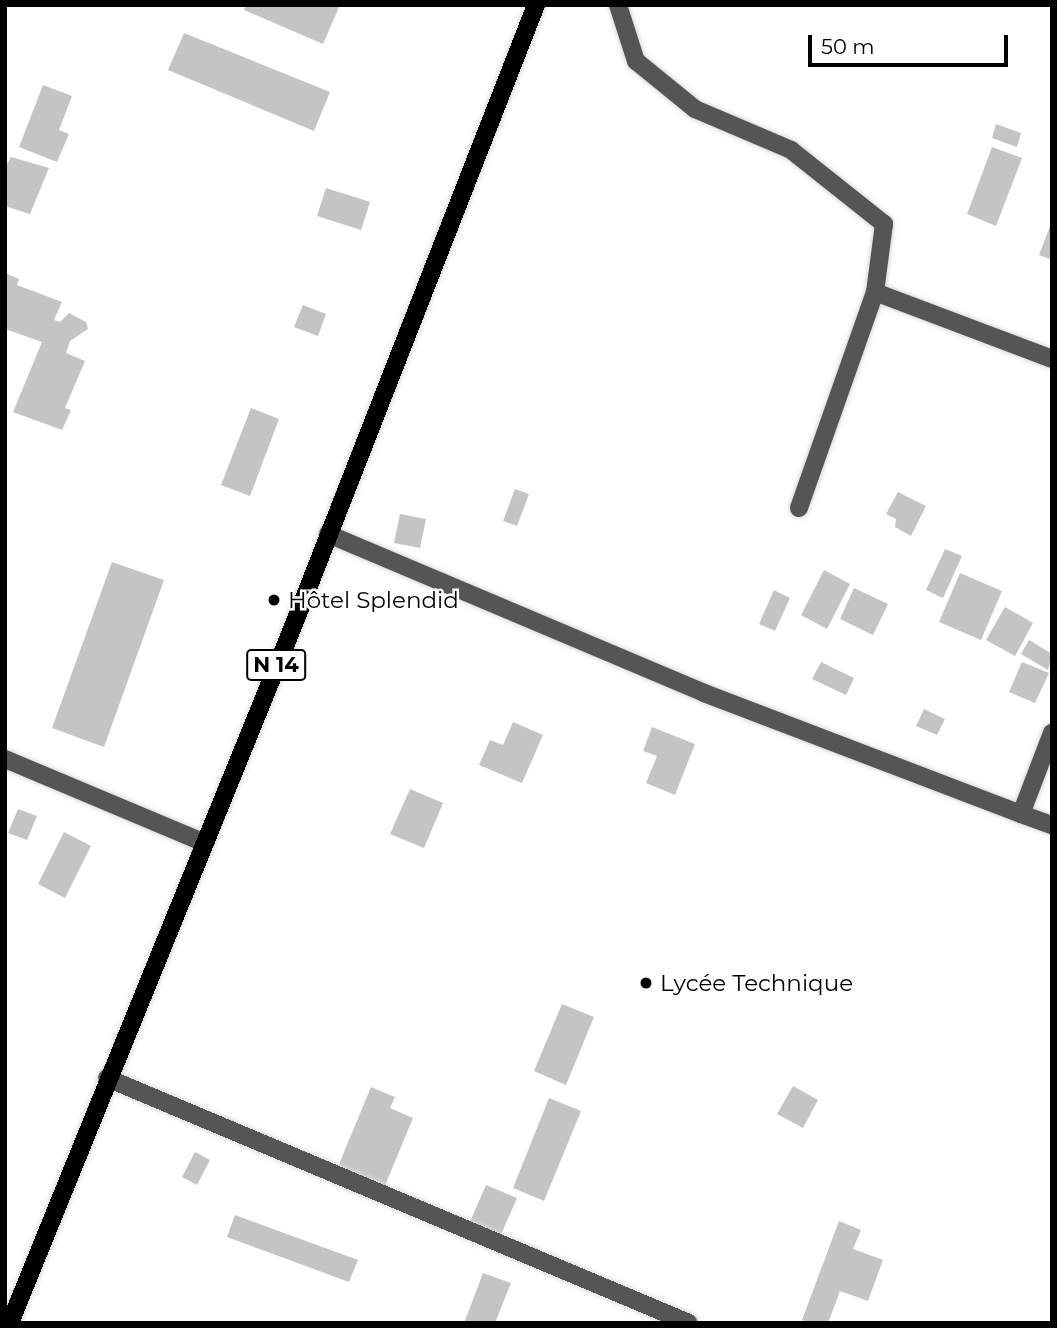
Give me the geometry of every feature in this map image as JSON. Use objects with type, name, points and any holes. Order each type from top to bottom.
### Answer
[{"type":"main road","name":"N 14","points":[[10,1323],[328,534],[536,5]]},
{"type":"street","points":[[618,5],[636,61],[695,109],[791,150],[884,224],[875,292],[799,508]]},
{"type":"street","points":[[875,292],[1052,359]]},
{"type":"street","points":[[328,534],[704,693],[1052,825]]},
{"type":"street","points":[[1021,814],[1052,733]]},
{"type":"street","points":[[5,759],[202,842]]},
{"type":"street","points":[[107,1078],[689,1323]]},
{"type":"building","points":[[246,5],[340,5],[323,44],[244,10]]},
{"type":"building","points":[[184,33],[330,92],[314,131],[168,70]]},
{"type":"building","points":[[43,85],[72,96],[59,130],[69,134],[57,162],[19,147]]},
{"type":"building","points":[[996,124],[1021,133],[1017,147],[992,138]]},
{"type":"building","points":[[992,147],[1022,158],[996,226],[967,214]]},
{"type":"building","points":[[11,157],[49,168],[30,214],[5,206],[5,168]]},
{"type":"building","points":[[326,188],[370,202],[361,230],[317,216]]},
{"type":"building","points":[[1052,221],[1052,260],[1039,255]]},
{"type":"building","points":[[5,273],[19,279],[17,285],[62,302],[54,320],[60,322],[69,313],[86,322],[88,329],[70,341],[66,353],[85,361],[65,408],[71,410],[62,430],[13,412],[42,342],[5,329]]},
{"type":"building","points":[[303,305],[326,314],[318,336],[294,327]]},
{"type":"building","points":[[251,408],[279,419],[250,496],[221,485]]},
{"type":"building","points":[[515,489],[529,494],[517,526],[503,521]]},
{"type":"building","points":[[898,492],[926,506],[911,536],[895,527],[896,519],[886,514]]},
{"type":"building","points":[[400,514],[426,519],[420,548],[394,543]]},
{"type":"building","points":[[945,549],[962,556],[943,598],[926,590]]},
{"type":"building","points":[[112,562],[164,580],[104,747],[52,728]]},
{"type":"building","points":[[824,570],[850,584],[827,629],[801,615]]},
{"type":"building","points":[[960,573],[1002,591],[981,640],[939,622]]},
{"type":"building","points":[[854,588],[888,604],[873,635],[840,619]]},
{"type":"building","points":[[774,590],[790,598],[775,631],[759,624]]},
{"type":"building","points":[[1005,607],[1033,623],[1015,656],[986,640]]},
{"type":"building","points":[[1029,640],[1052,654],[1048,670],[1021,654]]},
{"type":"building","points":[[821,662],[854,678],[846,695],[812,679]]},
{"type":"building","points":[[1022,662],[1049,673],[1035,703],[1009,692]]},
{"type":"building","points":[[924,709],[945,719],[937,735],[916,726]]},
{"type":"building","points":[[513,722],[543,735],[522,783],[479,765],[490,740],[503,745]]},
{"type":"building","points":[[652,727],[695,744],[675,795],[646,783],[657,756],[643,751]]},
{"type":"building","points":[[410,789],[443,803],[424,848],[390,834]]},
{"type":"building","points":[[18,809],[37,816],[27,840],[8,833]]},
{"type":"building","points":[[64,832],[91,846],[65,898],[38,884]]},
{"type":"building","points":[[562,1004],[594,1017],[566,1085],[534,1071]]},
{"type":"building","points":[[793,1086],[818,1100],[803,1128],[777,1114]]},
{"type":"building","points":[[371,1087],[395,1097],[390,1108],[413,1118],[384,1188],[337,1169]]},
{"type":"building","points":[[549,1098],[581,1111],[544,1201],[513,1188]]},
{"type":"building","points":[[195,1152],[210,1160],[197,1185],[182,1177]]},
{"type":"building","points":[[486,1185],[517,1198],[500,1237],[469,1224]]},
{"type":"building","points":[[235,1215],[358,1260],[349,1282],[227,1237]]},
{"type":"building","points":[[839,1221],[861,1230],[853,1249],[883,1260],[868,1301],[840,1291],[828,1323],[810,1323],[802,1320]]},
{"type":"building","points":[[483,1273],[511,1283],[495,1323],[464,1323]]},
{"type":"place","name":"Hôtel Splendid","points":[[274,600]]},
{"type":"place","name":"Lycée Technique","points":[[646,983]]}]
